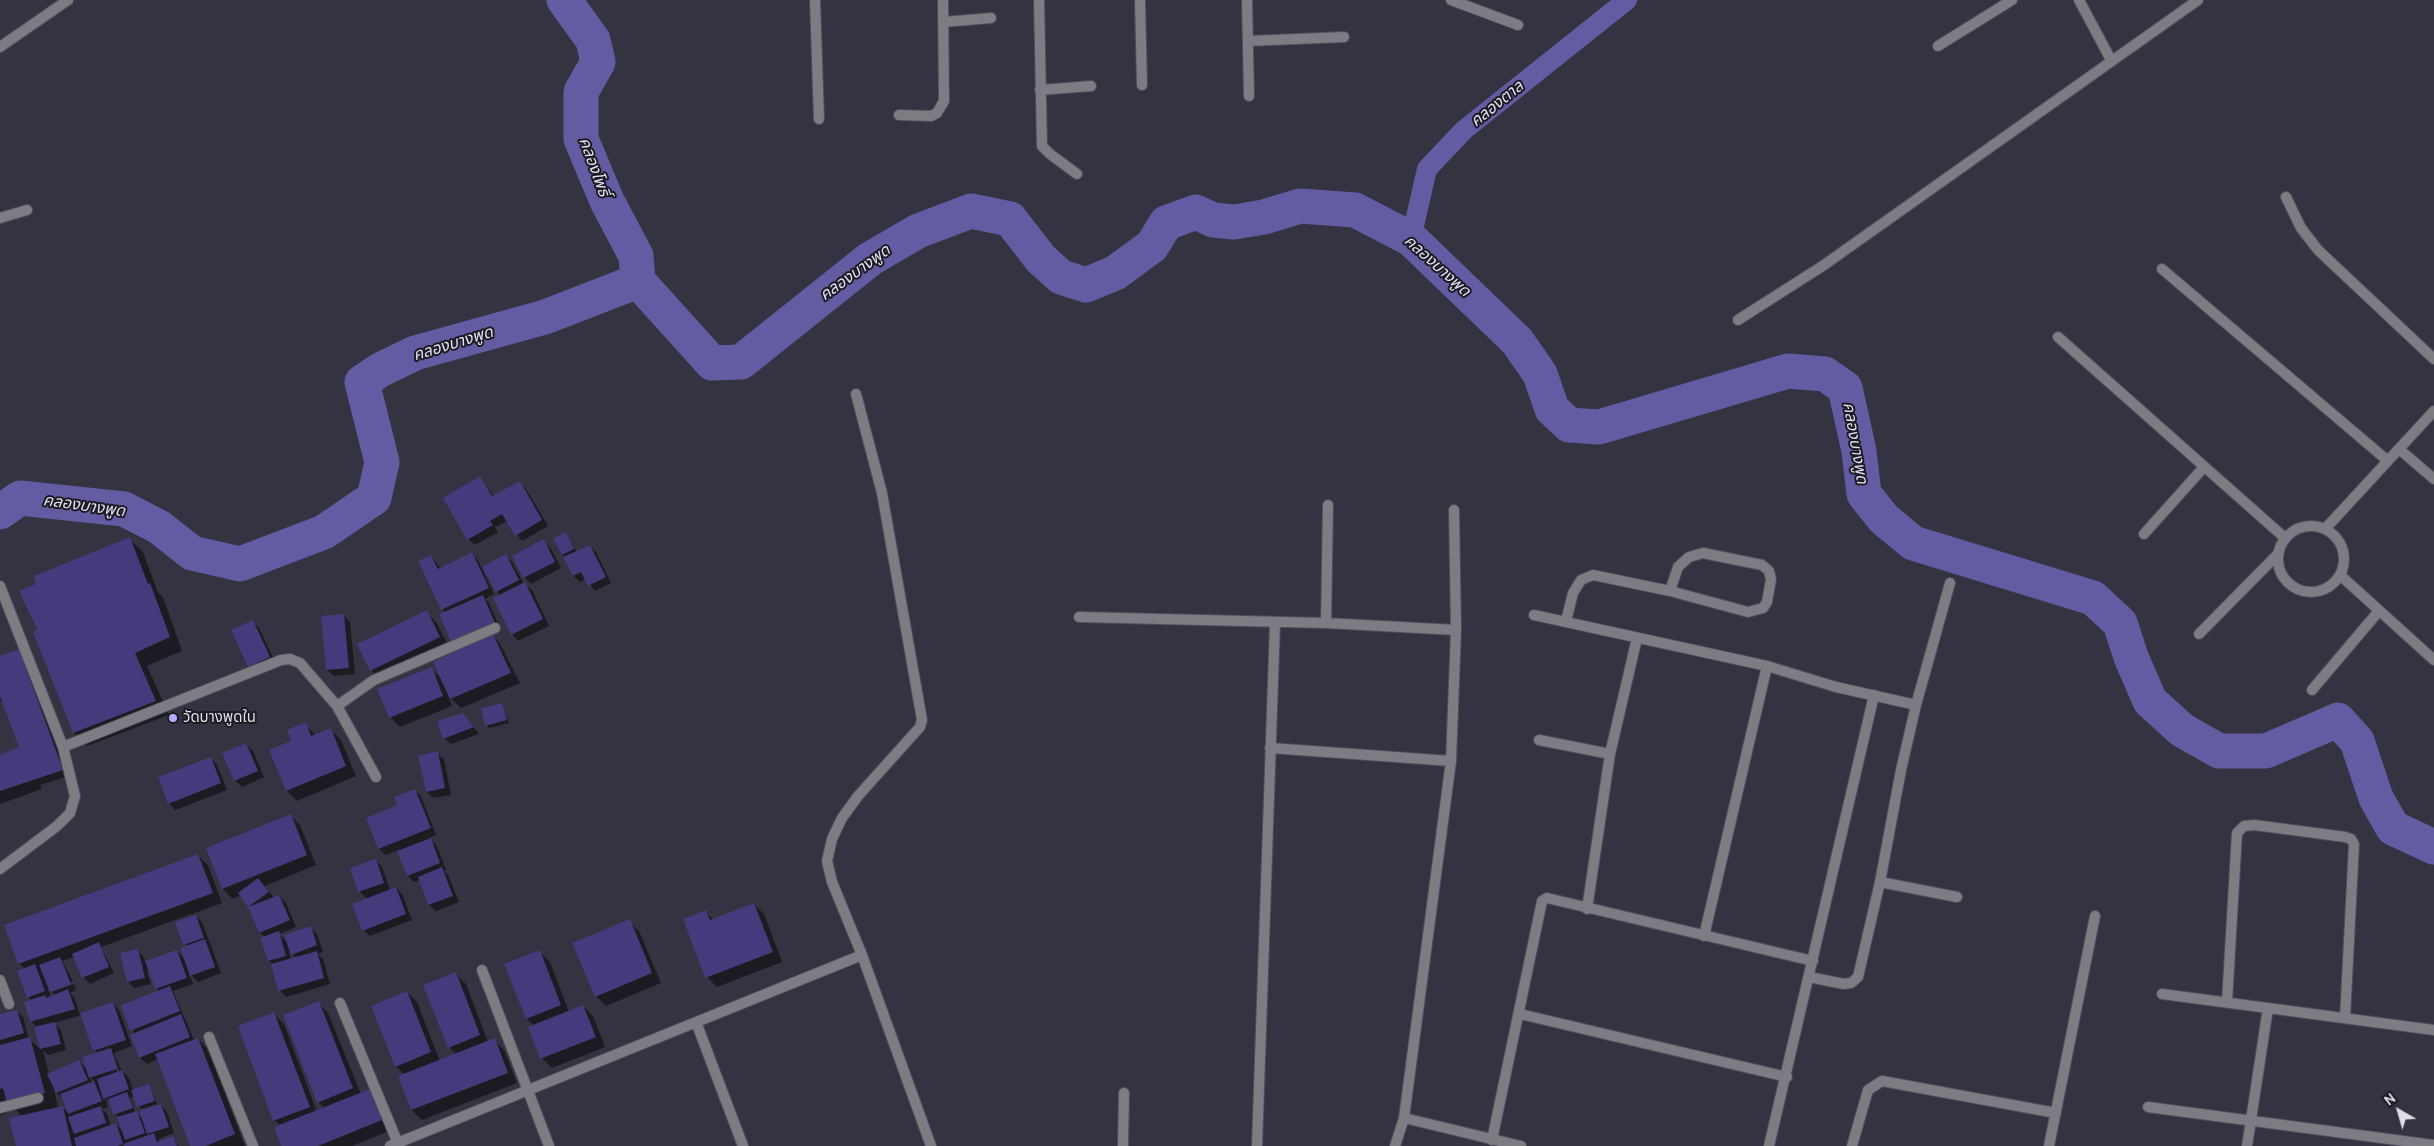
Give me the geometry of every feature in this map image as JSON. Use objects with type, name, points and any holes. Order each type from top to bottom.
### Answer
[{"type":"street","points":[[0,47],[68,0]]},
{"type":"street","points":[[815,0],[819,119]]},
{"type":"street","points":[[899,115],[931,116],[937,113],[944,101],[943,0]]},
{"type":"street","points":[[1039,0],[1042,146],[1077,174]]},
{"type":"street","points":[[1140,0],[1142,85]]},
{"type":"street","points":[[1247,0],[1249,96]]},
{"type":"street","points":[[1451,0],[1518,25]]},
{"type":"street","points":[[1938,46],[2012,0]]},
{"type":"street","points":[[2079,0],[2111,60]]},
{"type":"street","points":[[1738,320],[1824,265],[2198,0]]},
{"type":"street","points":[[944,22],[991,18]]},
{"type":"street","points":[[1248,41],[1344,37]]},
{"type":"street","points":[[1040,90],[1091,86]]},
{"type":"street","points":[[2286,197],[2301,228],[2318,250],[2434,359]]},
{"type":"street","points":[[0,218],[27,210]]},
{"type":"street","points":[[2162,269],[2388,461]]},
{"type":"street","points":[[2058,337],[2285,538]]},
{"type":"street","points":[[856,394],[882,493],[922,712],[920,727],[858,796],[842,818],[832,839],[826,861],[832,882],[862,955],[931,1146]]},
{"type":"street","points":[[2326,529],[2434,412]]},
{"type":"street","points":[[2399,449],[2434,479]]},
{"type":"street","points":[[2144,534],[2204,467]]},
{"type":"street","points":[[1326,623],[1328,505]]},
{"type":"street","points":[[1395,1146],[1404,1118],[1451,761],[1456,630],[1454,510]]},
{"type":"street","points":[[2200,634],[2278,555],[2285,538],[2293,530],[2304,526],[2316,526],[2326,529],[2340,542],[2344,553],[2344,564],[2340,575],[2332,584],[2322,590],[2311,592],[2300,590],[2290,585],[2282,576],[2278,566],[2278,555]]},
{"type":"street","points":[[1566,621],[1573,592],[1581,580],[1593,576],[1670,591],[1748,612],[1756,612],[1768,602],[1771,579],[1769,571],[1762,565],[1703,553],[1689,557],[1678,567],[1670,591]]},
{"type":"street","points":[[2340,575],[2378,612],[2434,660]]},
{"type":"street","points":[[1809,977],[1844,984],[1851,983],[1858,977],[1880,882],[1901,770],[1916,705],[1950,583]]},
{"type":"street","points":[[0,586],[62,747],[75,796],[70,813],[57,826],[0,869]]},
{"type":"street","points":[[2312,690],[2378,612]]},
{"type":"street","points":[[1534,615],[1767,666],[1916,705]]},
{"type":"street","points":[[1079,616],[1326,623],[1456,630]]},
{"type":"street","points":[[1257,1146],[1275,623]]},
{"type":"street","points":[[337,706],[374,680],[495,628]]},
{"type":"street","points":[[1586,909],[1610,754],[1637,638]]},
{"type":"street","points":[[62,747],[281,660],[290,660],[300,663],[337,706],[376,777]]},
{"type":"street","points":[[1704,936],[1767,666]]},
{"type":"street","points":[[1769,1146],[1787,1077],[1874,695]]},
{"type":"street","points":[[1539,740],[1610,754]]},
{"type":"street","points":[[1270,748],[1451,761]]},
{"type":"street","points":[[2227,1002],[2237,833],[2244,826],[2254,825],[2300,830],[2345,837],[2351,839],[2354,844],[2345,1018]]},
{"type":"street","points":[[1880,882],[1957,897]]},
{"type":"street","points":[[1492,1140],[1520,1014],[1542,901],[1547,898],[1586,909],[1812,961]]},
{"type":"street","points":[[2049,1146],[2096,916]]},
{"type":"street","points":[[340,1003],[395,1145],[526,1090],[862,955]]},
{"type":"street","points":[[482,970],[526,1090],[549,1146]]},
{"type":"street","points":[[0,980],[9,1004]]},
{"type":"street","points":[[2162,994],[2434,1030]]},
{"type":"street","points":[[2247,1146],[2268,1008]]},
{"type":"street","points":[[1520,1014],[1787,1077]]},
{"type":"street","points":[[696,1022],[743,1146]]},
{"type":"street","points":[[209,1037],[253,1146]]},
{"type":"street","points":[[1852,1146],[1868,1090],[1882,1082],[2056,1113]]},
{"type":"street","points":[[1123,1146],[1124,1094]]},
{"type":"street","points":[[0,1108],[38,1098]]},
{"type":"street","points":[[2148,1107],[2434,1145]]},
{"type":"street","points":[[1404,1118],[1522,1146]]},
{"type":"building","points":[[480,476],[492,496],[520,481],[542,520],[515,536],[502,514],[490,521],[493,525],[467,540],[443,498]]},
{"type":"building","points":[[566,532],[574,549],[562,555],[553,539]]},
{"type":"building","points":[[130,537],[170,637],[135,653],[156,701],[73,733],[33,632],[37,629],[19,591],[36,584],[34,576]]},
{"type":"building","points":[[544,539],[555,562],[523,578],[512,556]]},
{"type":"building","points":[[590,545],[606,577],[588,586],[581,572],[573,576],[563,557]]},
{"type":"building","points":[[472,552],[489,588],[441,610],[418,561],[431,555],[438,569]]},
{"type":"building","points":[[506,554],[519,580],[496,592],[482,567]]},
{"type":"building","points":[[525,582],[543,619],[511,635],[493,598]]},
{"type":"building","points":[[483,595],[495,623],[451,642],[439,614]]},
{"type":"building","points":[[427,610],[440,637],[370,671],[357,644]]},
{"type":"building","points":[[344,614],[349,668],[326,670],[321,616]]},
{"type":"building","points":[[253,620],[270,657],[248,667],[231,630]]},
{"type":"building","points":[[493,634],[511,673],[450,699],[433,662]]},
{"type":"building","points":[[19,649],[63,770],[0,791],[0,755],[19,747],[0,697],[0,656]]},
{"type":"building","points":[[432,667],[443,696],[389,718],[377,689]]},
{"type":"building","points":[[502,703],[507,720],[485,726],[481,708]]},
{"type":"building","points":[[463,713],[474,727],[443,739],[437,721]]},
{"type":"building","points":[[306,722],[311,736],[331,728],[346,766],[286,791],[269,750],[291,741],[287,730]]},
{"type":"building","points":[[246,743],[258,771],[234,781],[222,753]]},
{"type":"building","points":[[438,751],[445,788],[426,792],[418,756]]},
{"type":"building","points":[[211,757],[221,783],[168,804],[158,777]]},
{"type":"building","points":[[415,789],[431,828],[378,849],[366,818],[397,805],[394,797]]},
{"type":"building","points":[[291,814],[307,855],[222,889],[206,848]]},
{"type":"building","points":[[431,838],[440,863],[407,876],[397,851]]},
{"type":"building","points":[[198,854],[213,893],[18,964],[4,925]]},
{"type":"building","points":[[376,859],[384,883],[358,892],[350,868]]},
{"type":"building","points":[[442,867],[453,896],[428,905],[418,877]]},
{"type":"building","points":[[258,878],[269,892],[248,907],[238,893]]},
{"type":"building","points":[[396,887],[406,914],[362,931],[352,904]]},
{"type":"building","points":[[279,895],[290,920],[259,933],[248,907]]},
{"type":"building","points":[[754,903],[773,952],[705,978],[683,919],[706,910],[710,920]]},
{"type":"building","points":[[196,915],[204,938],[183,945],[175,922]]},
{"type":"building","points":[[630,919],[652,973],[595,997],[572,943]]},
{"type":"building","points":[[311,926],[317,945],[291,955],[284,935]]},
{"type":"building","points":[[279,931],[286,956],[268,961],[260,938]]},
{"type":"building","points":[[205,939],[215,967],[190,976],[180,948]]},
{"type":"building","points":[[99,942],[109,967],[82,978],[72,954]]},
{"type":"building","points":[[138,949],[145,978],[127,982],[120,953]]},
{"type":"building","points":[[177,950],[187,978],[155,989],[145,961]]},
{"type":"building","points":[[540,950],[561,1005],[526,1019],[504,964]]},
{"type":"building","points":[[317,951],[324,978],[278,991],[271,964]]},
{"type":"building","points":[[60,957],[71,984],[50,992],[39,965]]},
{"type":"building","points":[[35,964],[45,991],[27,998],[17,971]]},
{"type":"building","points":[[456,972],[480,1035],[448,1048],[423,985]]},
{"type":"building","points":[[170,986],[180,1011],[130,1031],[121,1005]]},
{"type":"building","points":[[68,989],[75,1009],[30,1022],[24,1002],[45,995],[46,998]]},
{"type":"building","points":[[407,991],[431,1052],[395,1067],[371,1006]]},
{"type":"building","points":[[319,1001],[353,1088],[317,1103],[283,1015]]},
{"type":"building","points":[[113,1002],[126,1040],[93,1051],[80,1013]]},
{"type":"building","points":[[583,1005],[596,1037],[540,1059],[528,1027]]},
{"type":"building","points":[[17,1010],[24,1033],[0,1040],[0,1014]]},
{"type":"building","points":[[274,1012],[310,1107],[273,1121],[238,1026]]},
{"type":"building","points":[[181,1014],[190,1037],[139,1058],[130,1035]]},
{"type":"building","points":[[55,1022],[61,1044],[40,1049],[34,1027]]},
{"type":"building","points":[[30,1037],[45,1093],[7,1103],[3,1088],[0,1089],[0,1045]]},
{"type":"building","points":[[198,1038],[235,1134],[206,1146],[190,1146],[155,1054]]},
{"type":"building","points":[[495,1038],[508,1073],[411,1110],[398,1076]]},
{"type":"building","points":[[111,1048],[117,1069],[89,1078],[82,1057]]},
{"type":"building","points":[[79,1060],[88,1080],[56,1093],[47,1074]]},
{"type":"building","points":[[122,1070],[129,1089],[103,1099],[97,1079]]},
{"type":"building","points":[[94,1081],[102,1101],[68,1114],[60,1094]]},
{"type":"building","points":[[149,1084],[155,1101],[137,1107],[131,1090]]},
{"type":"building","points":[[370,1089],[382,1120],[318,1146],[281,1146],[274,1127]]},
{"type":"building","points":[[127,1092],[133,1108],[113,1115],[108,1099]]},
{"type":"building","points":[[161,1104],[169,1127],[147,1134],[139,1111]]},
{"type":"building","points":[[63,1106],[72,1146],[16,1146],[9,1118]]},
{"type":"building","points":[[101,1106],[106,1123],[74,1134],[68,1117]]},
{"type":"building","points":[[137,1111],[145,1133],[125,1140],[117,1117]]},
{"type":"building","points":[[116,1123],[123,1144],[117,1146],[76,1146],[74,1138]]},
{"type":"building","points":[[154,1133],[157,1142],[173,1136],[177,1146],[124,1146],[123,1144]]},
{"type":"waterway","name":"คลองโพธิ์","points":[[564,0],[593,40],[598,62],[581,92],[581,139],[607,201],[636,256],[638,281]]},
{"type":"waterway","name":"คลองตาล","points":[[1411,239],[1427,169],[1464,130],[1627,0]]},
{"type":"waterway","name":"คลองบางพูด","points":[[0,512],[20,498],[124,509],[159,527],[192,553],[240,564],[324,532],[374,498],[382,462],[362,382],[380,370],[415,353],[545,317],[638,281],[712,363],[741,362],[870,259],[918,231],[971,211],[1010,219],[1041,259],[1061,277],[1086,285],[1115,273],[1152,246],[1166,223],[1196,212],[1213,220],[1234,222],[1264,217],[1300,206],[1355,210],[1411,239],[1517,341],[1540,374],[1552,409],[1569,425],[1599,427],[1788,371],[1825,374],[1845,388],[1859,451],[1864,494],[1884,519],[1913,543],[2093,598],[2120,623],[2131,657],[2150,701],[2182,730],[2219,751],[2266,751],[2338,720],[2357,741],[2376,798],[2393,828],[2434,847]]},
{"type":"place","name":"วัดบางพูดใน","points":[[173,718]]}]
